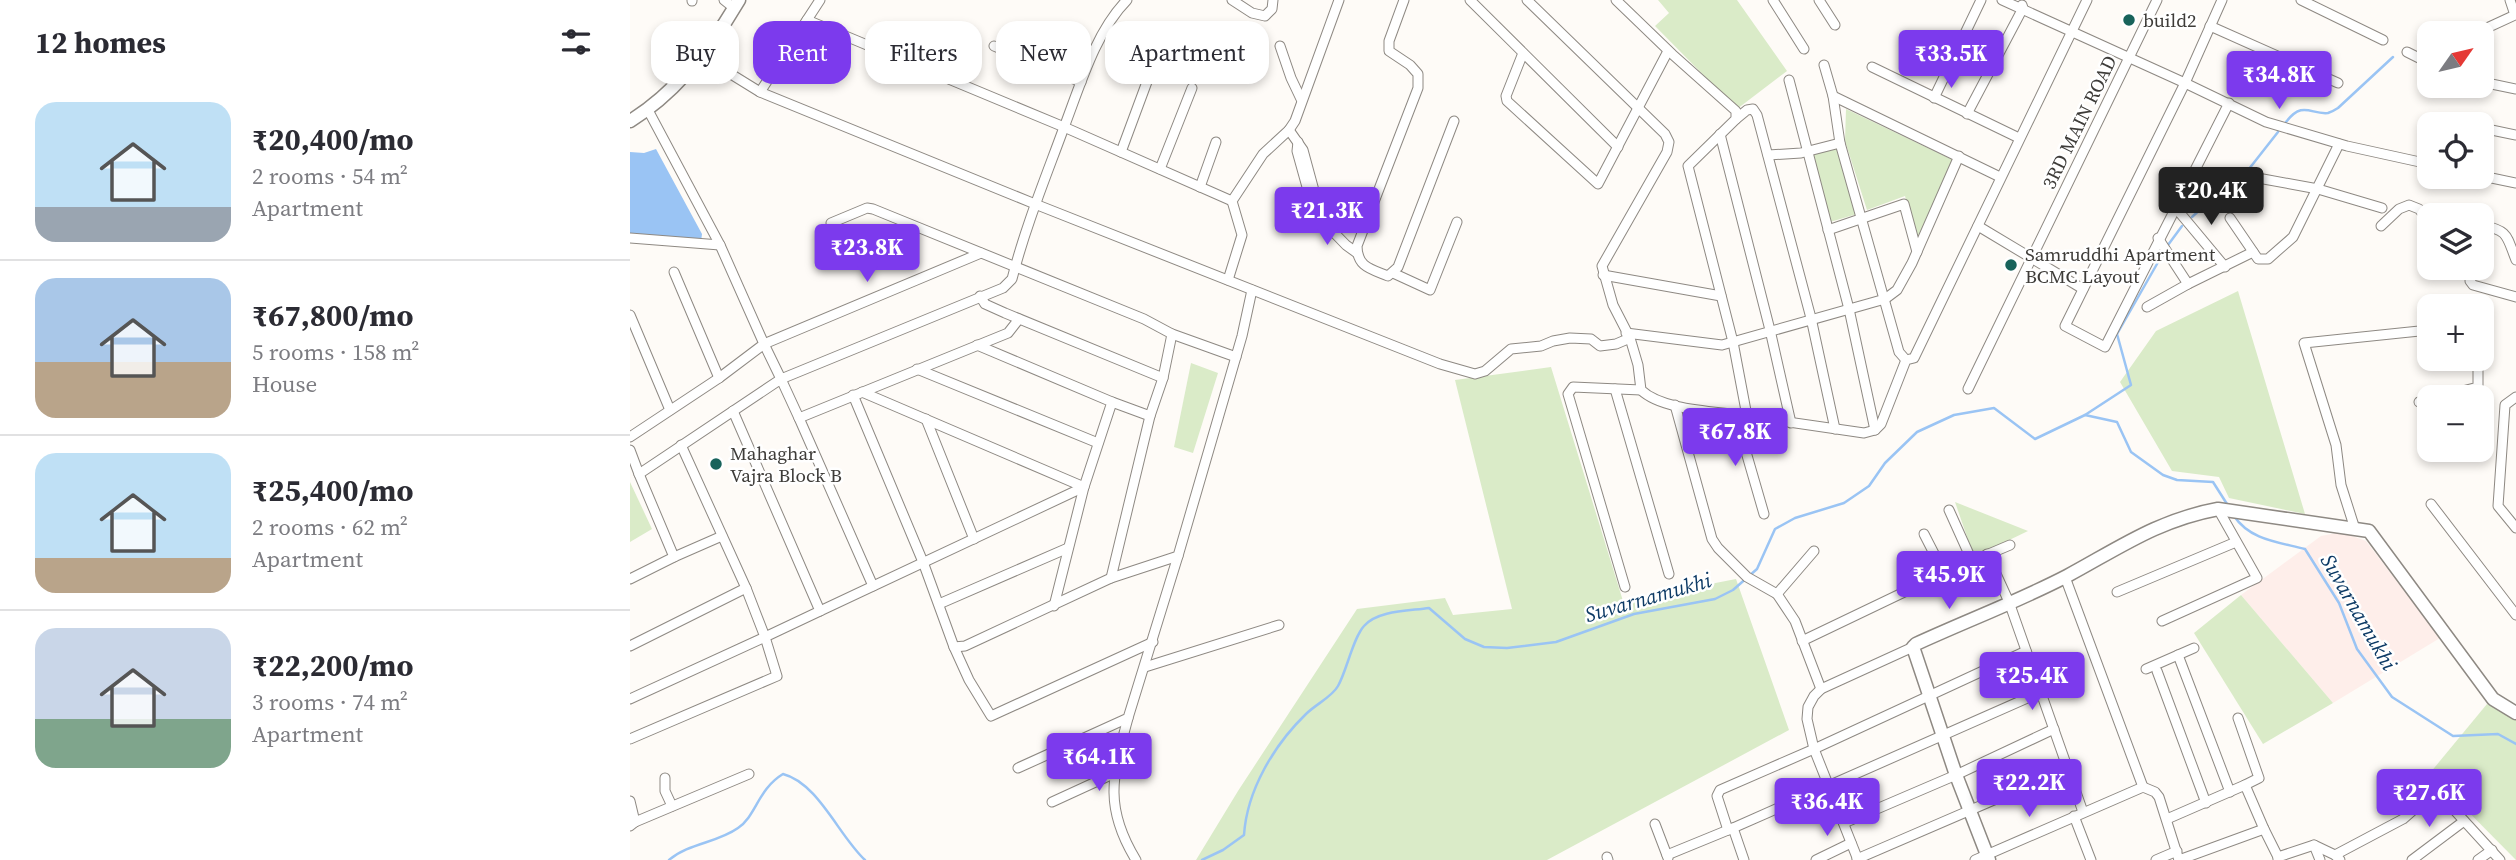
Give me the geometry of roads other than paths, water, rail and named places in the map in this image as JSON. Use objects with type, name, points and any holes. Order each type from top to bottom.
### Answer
[{"type":"street","points":[[760,92],[820,0]]},
{"type":"street","points":[[1091,60],[1106,27],[1126,0]]},
{"type":"street","points":[[1232,0],[1252,13],[1265,16],[1272,9],[1273,0]]},
{"type":"street","points":[[1231,201],[1263,155],[1295,121],[1339,0]]},
{"type":"street","points":[[1404,0],[1389,41],[1389,51],[1418,74],[1418,88],[1357,246],[1359,261],[1365,267],[1388,275],[1394,273],[1430,290],[1457,222]]},
{"type":"street","points":[[1470,0],[1618,147]]},
{"type":"street","points":[[1527,0],[1665,134],[1669,142],[1667,152],[1602,266],[1613,305],[1628,335],[1638,365],[1641,390],[1647,396],[1675,405],[1864,433],[1875,430],[1881,424],[1906,360]]},
{"type":"street","points":[[1616,0],[1668,51],[1736,111],[1736,119]]},
{"type":"street","points":[[1773,0],[1804,49]]},
{"type":"street","points":[[1819,0],[1835,25]]},
{"type":"street","points":[[1934,98],[1981,0]]},
{"type":"street","points":[[2002,0],[2021,4],[2070,32],[2130,57],[2266,122],[2339,144],[2417,161]]},
{"type":"street","points":[[1906,360],[1914,358],[2087,0]]},
{"type":"street","name":"3RD MAIN ROAD","points":[[1968,389],[2157,0]]},
{"type":"street","points":[[2222,0],[2185,83],[2065,326],[2105,347],[2229,103]]},
{"type":"street","points":[[2301,0],[2383,40]]},
{"type":"street","points":[[2494,25],[2515,15],[2510,0]]},
{"type":"street","points":[[722,21],[733,3]]},
{"type":"street","points":[[1967,114],[2021,4]]},
{"type":"street","points":[[807,20],[1064,127],[1231,201],[1242,235],[1228,280]]},
{"type":"street","points":[[2210,26],[2338,83]]},
{"type":"street","points":[[1280,46],[1301,99]]},
{"type":"street","points":[[1523,53],[1506,96],[1510,104],[1598,184],[1668,51]]},
{"type":"street","points":[[2407,52],[2417,57]]},
{"type":"street","points":[[1824,65],[1833,96],[1840,143],[1899,352],[1906,360]]},
{"type":"street","points":[[1872,67],[2019,138]]},
{"type":"street","points":[[739,79],[760,92],[1035,204],[1440,364],[1475,374],[1485,371],[1511,349],[1541,346],[1553,341],[1570,338],[1591,340],[1600,346],[1616,344],[1628,335],[1722,345],[1885,299],[1897,290],[1959,156]]},
{"type":"street","points":[[1789,80],[1849,309],[1875,430]]},
{"type":"street","points":[[630,121],[648,110],[676,84]]},
{"type":"street","points":[[639,474],[781,379],[1003,288],[1012,278],[1035,204],[1080,84]]},
{"type":"street","points":[[1121,152],[1145,84]]},
{"type":"street","points":[[2494,84],[2516,89]]},
{"type":"street","points":[[1160,169],[1192,88]]},
{"type":"street","points":[[1833,96],[2000,177]]},
{"type":"street","points":[[1747,416],[1733,342],[1688,166],[1736,119],[1747,110],[1753,109],[1757,115],[1811,318],[1835,429]]},
{"type":"street","points":[[648,110],[720,245],[873,586]]},
{"type":"street","points":[[1394,273],[1454,121]]},
{"type":"street","points":[[1289,130],[1298,142],[1297,152],[1310,205],[1346,245],[1357,253]]},
{"type":"street","points":[[2494,130],[2516,135]]},
{"type":"street","points":[[1720,134],[1791,423]]},
{"type":"street","points":[[1200,187],[1216,142]]},
{"type":"street","points":[[1768,155],[1808,151],[1840,143]]},
{"type":"street","points":[[2230,218],[2258,259],[2263,261],[2293,237],[2339,144]]},
{"type":"street","points":[[2236,174],[2318,189],[2382,208]]},
{"type":"street","points":[[2494,178],[2516,183]]},
{"type":"street","points":[[1828,230],[1904,204],[1917,251]]},
{"type":"street","points":[[2381,226],[2399,209],[2409,205],[2417,209]]},
{"type":"street","points":[[2175,207],[2225,267]]},
{"type":"street","points":[[831,223],[867,208],[1144,319],[1172,334],[1236,357]]},
{"type":"street","points":[[1978,226],[2083,289]]},
{"type":"street","points":[[2494,228],[2501,229],[2505,234],[2516,260]]},
{"type":"street","points":[[630,238],[720,245]]},
{"type":"street","points":[[2158,239],[2188,284]]},
{"type":"street","points":[[2147,307],[2253,252]]},
{"type":"street","points":[[630,436],[719,378],[764,344],[981,253]]},
{"type":"street","points":[[674,272],[719,378]]},
{"type":"street","points":[[1603,275],[1721,296]]},
{"type":"street","points":[[2470,281],[2473,285],[2516,296]]},
{"type":"street","points":[[1136,860],[1118,824],[1113,774],[1236,357],[1252,290]]},
{"type":"street","points":[[980,296],[985,303],[1019,319],[1163,378]]},
{"type":"street","points":[[630,315],[670,410]]},
{"type":"street","points":[[799,418],[1008,333],[1019,319]]},
{"type":"street","points":[[2355,529],[2341,485],[2336,445],[2304,343],[2417,331]]},
{"type":"street","points":[[1111,578],[1172,334]]},
{"type":"street","points":[[977,345],[1150,416]]},
{"type":"street","points":[[917,369],[1098,443]]},
{"type":"street","points":[[1625,587],[1568,394],[1573,387],[1641,390]]},
{"type":"street","points":[[1615,389],[1669,574]]},
{"type":"street","points":[[858,393],[926,419],[1084,487]]},
{"type":"street","points":[[858,393],[954,647],[991,716],[1153,642]]},
{"type":"street","points":[[2516,397],[2505,405],[2498,506],[2516,528]]},
{"type":"street","points":[[1054,606],[1084,487],[1112,402]]},
{"type":"street","points":[[1675,405],[1712,538],[1718,548],[1747,577],[1777,594],[1795,621],[1821,689]]},
{"type":"street","points":[[733,411],[820,611]]},
{"type":"street","points":[[1735,414],[1764,514]]},
{"type":"street","points":[[926,419],[974,539]]},
{"type":"street","points":[[630,738],[777,676],[746,588],[681,446]]},
{"type":"street","points":[[630,450],[674,556]]},
{"type":"street","points":[[630,699],[1084,487]]},
{"type":"street","points":[[2431,504],[2516,615]]},
{"type":"street","points":[[1949,510],[1972,561]]},
{"type":"street","points":[[2162,621],[2257,578],[2236,542],[2223,510]]},
{"type":"street","points":[[2068,768],[1858,860],[1814,749],[1807,719],[1808,707],[1821,689],[2065,577],[2148,530],[2194,513],[2223,510],[2369,531],[2493,699],[2516,713]]},
{"type":"street","points":[[1924,534],[1944,573]]},
{"type":"street","points":[[630,579],[674,556],[722,536]]},
{"type":"street","points":[[2117,592],[2236,542]]},
{"type":"street","points":[[1802,641],[1944,573],[2010,545]]},
{"type":"street","points":[[939,604],[1068,548]]},
{"type":"street","points":[[1777,594],[1814,551]]},
{"type":"street","points":[[1987,554],[2009,602],[2068,768],[2091,860]]},
{"type":"street","points":[[954,647],[965,646],[1111,578],[1178,556]]},
{"type":"street","points":[[2065,577],[2143,788]]},
{"type":"street","points":[[630,646],[746,588]]},
{"type":"street","points":[[1145,667],[1279,625]]},
{"type":"street","points":[[1913,648],[1970,809],[1983,858],[2078,814],[2143,788],[2155,792],[2159,797],[2178,857]]},
{"type":"street","points":[[2146,669],[2194,648]]},
{"type":"street","points":[[1744,860],[1717,796],[1720,790],[2026,652]]},
{"type":"street","points":[[2178,655],[2230,792]]},
{"type":"street","points":[[2157,671],[2206,803]]},
{"type":"street","points":[[1655,824],[1668,857],[2041,692]]},
{"type":"street","points":[[1018,768],[1128,718]]},
{"type":"street","points":[[2167,819],[2259,778],[2238,718]]},
{"type":"street","points":[[1844,823],[2054,729]]},
{"type":"street","points":[[630,801],[633,824],[749,774]]},
{"type":"street","points":[[1052,802],[1113,774]]},
{"type":"street","points":[[665,778],[665,790],[672,806]]},
{"type":"street","points":[[2245,785],[2278,859],[2314,845],[2338,857],[2403,819],[2435,790],[2500,860]]},
{"type":"street","points":[[2412,860],[2464,821]]},
{"type":"street","points":[[2156,860],[2178,857],[2264,829]]},
{"type":"street","points":[[1816,860],[1851,843]]},
{"type":"street","points":[[2314,845],[2320,860]]},
{"type":"street","points":[[2478,860],[2492,850]]},
{"type":"water","points":[[656,149],[702,234],[701,242],[630,235],[630,152],[644,153]]},
{"type":"waterway","points":[[2286,122],[2302,110],[2328,113],[2337,109],[2393,57]]},
{"type":"waterway","points":[[2245,174],[2278,132]]},
{"type":"waterway","points":[[2192,217],[2207,203],[2225,199],[2241,179]]},
{"type":"waterway","points":[[2168,245],[2182,226]]},
{"type":"waterway","points":[[2085,415],[2131,385],[2117,334],[2161,257]]},
{"type":"waterway","name":"Suvarnamukhi","points":[[1202,860],[1223,850],[1244,835],[1250,801],[1264,769],[1294,726],[1335,690],[1360,631],[1370,621],[1395,612],[1429,608],[1465,639],[1484,647],[1507,648],[1556,642],[1634,614],[1715,599],[1733,590],[1757,569],[1775,529],[1795,518],[1844,503],[1869,486],[1885,463],[1917,432],[1954,415],[1994,408],[2035,439],[2085,415],[2117,422],[2131,452],[2163,475],[2177,480],[2213,482],[2227,504]]},
{"type":"waterway","name":"Suvarnamukhi","points":[[2234,516],[2256,535],[2305,549],[2339,603],[2357,649],[2392,697],[2453,736],[2498,734],[2516,744]]},
{"type":"waterway","name":"Suvarnamukhi","points":[[669,860],[685,850],[738,828],[749,817],[768,787],[783,774],[796,779],[807,788],[865,860]]},
{"type":"place","name":"build2","points":[[2129,20]]},
{"type":"place","name":"Samruddhi Apartment BCMC Layout","points":[[2011,265]]},
{"type":"place","name":"Mahaghar Vajra Block B","points":[[716,464]]}]
